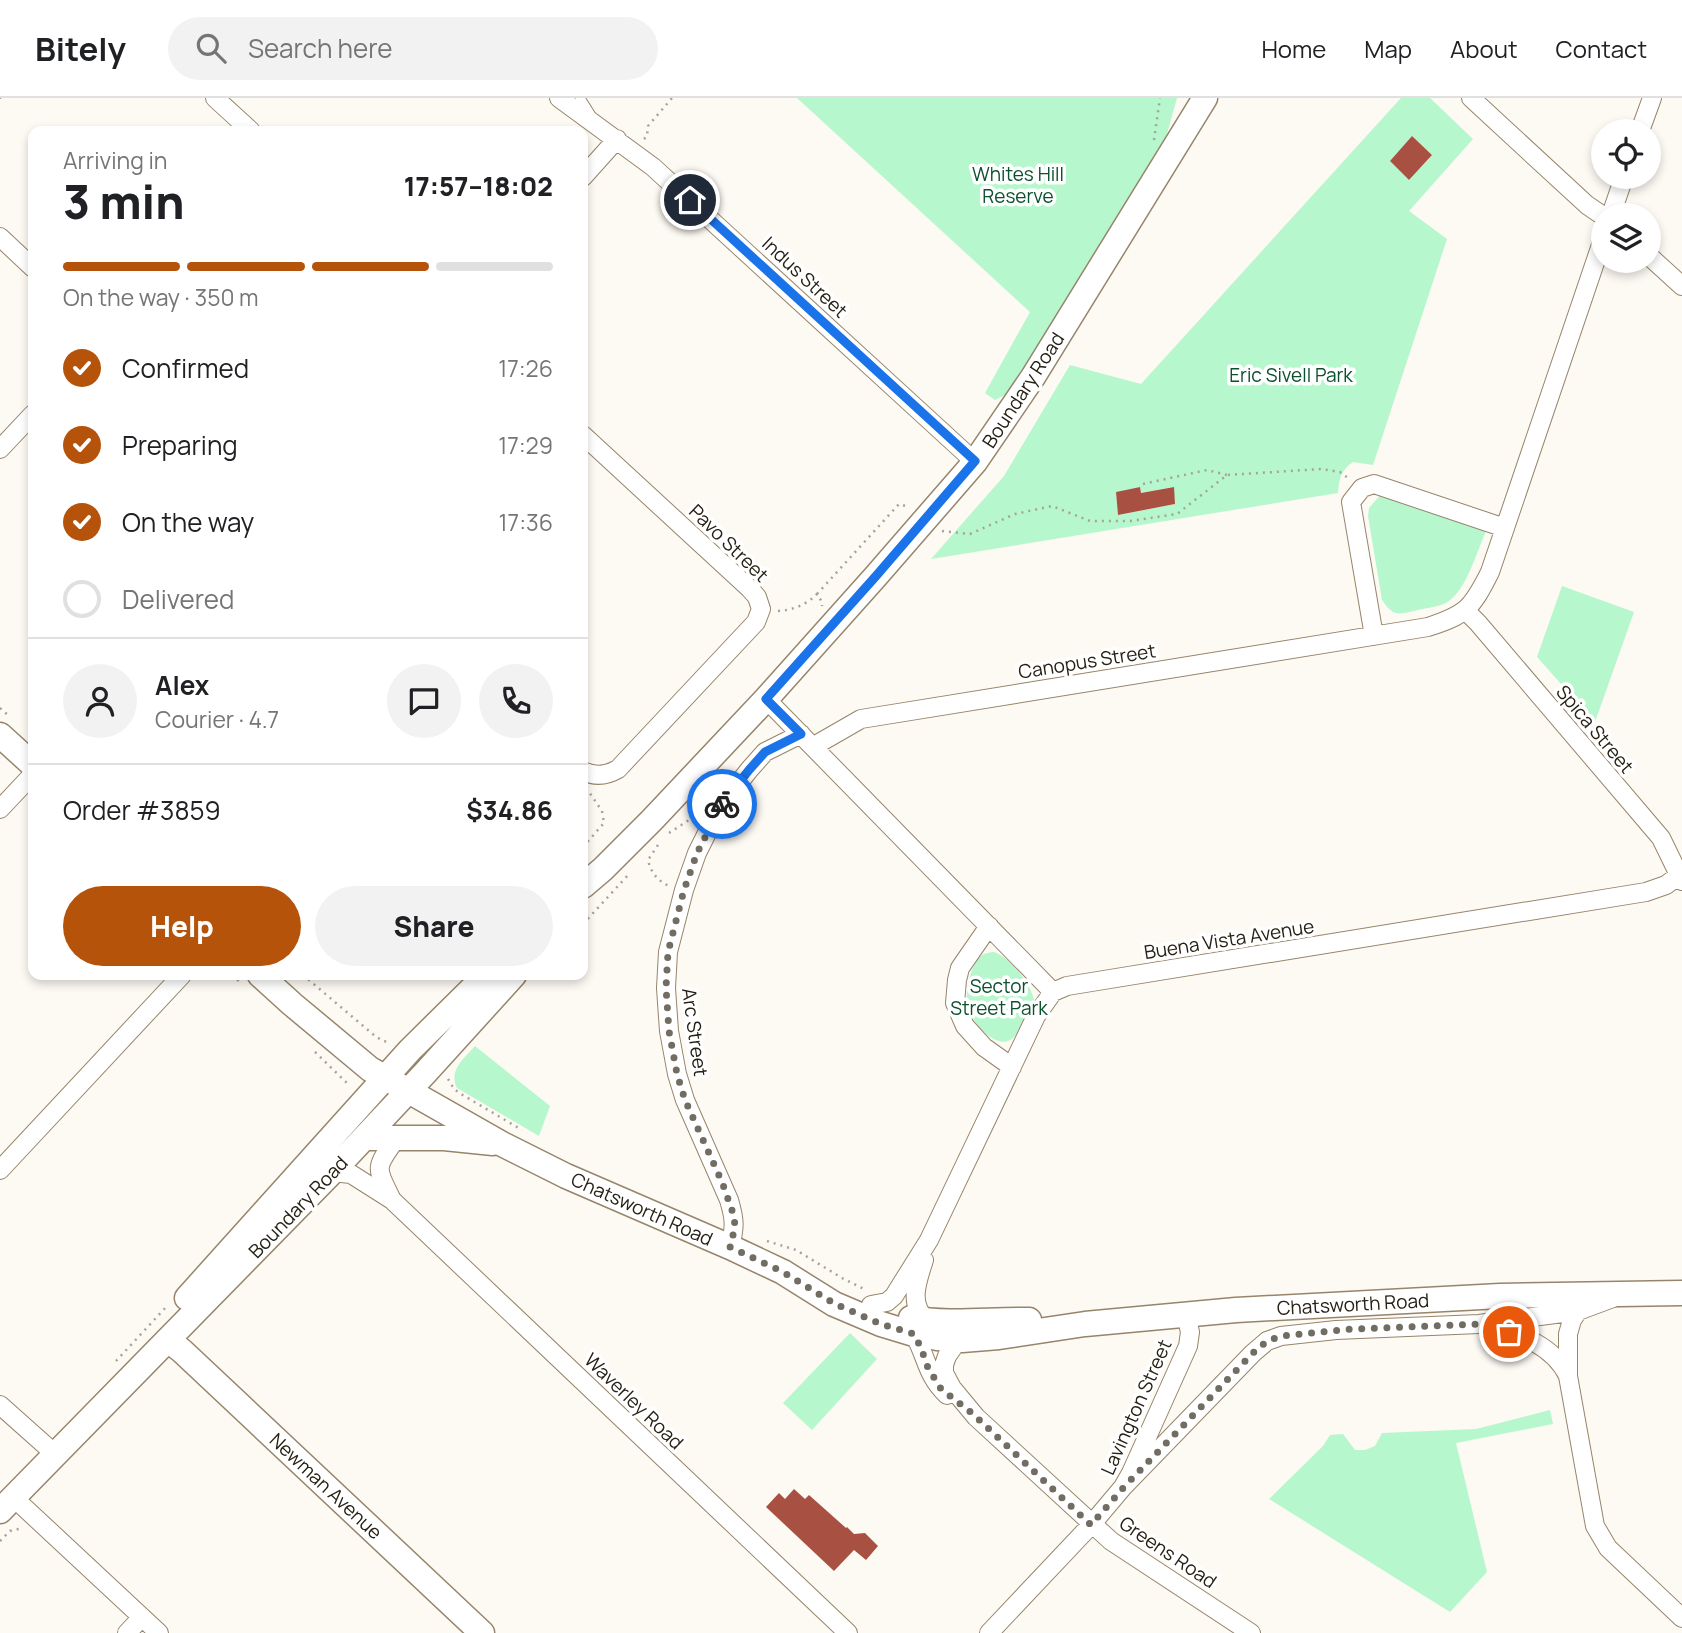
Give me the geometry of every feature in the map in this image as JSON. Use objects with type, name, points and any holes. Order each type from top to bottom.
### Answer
[{"type":"main road","name":"Boundary Road","points":[[588,882],[652,820],[766,699],[975,461],[1033,377],[1205,98]]},
{"type":"main road","points":[[0,735],[28,760]]},
{"type":"main road","name":"Boundary Road","points":[[588,888],[603,869]]},
{"type":"main road","name":"Chatsworth Road","points":[[252,980],[362,1063],[502,1144],[566,1176],[783,1272],[835,1304],[881,1324],[921,1328],[949,1322],[1013,1320],[1085,1324]]},
{"type":"main road","name":"Boundary Road","points":[[76,1433],[155,1334],[410,1050],[481,980]]},
{"type":"main road","name":"Boundary Road","points":[[7,1504],[365,1138],[509,980]]},
{"type":"main road","name":"Chatsworth Road","points":[[365,1138],[444,1139],[502,1144]]},
{"type":"main road","name":"Chatsworth Road","points":[[783,1272],[871,1298],[937,1338],[962,1340],[1085,1324],[1236,1310],[1500,1296],[1682,1293]]},
{"type":"main road","name":"Newman Avenue","points":[[168,1340],[482,1633]]},
{"type":"street","points":[[215,98],[246,126]]},
{"type":"street","name":"Indus Street","points":[[559,98],[632,152],[690,200],[975,461]]},
{"type":"street","points":[[1471,98],[1591,208]]},
{"type":"street","points":[[1644,119],[1651,98]]},
{"type":"street","points":[[588,169],[609,135]]},
{"type":"street","points":[[0,237],[28,263]]},
{"type":"street","points":[[1661,267],[1682,286]]},
{"type":"street","points":[[1466,611],[1478,596],[1490,572],[1591,273]]},
{"type":"street","points":[[0,449],[28,419]]},
{"type":"street","name":"Pavo Street","points":[[588,440],[750,589],[757,597],[761,609],[755,622],[618,769],[610,774],[589,777]]},
{"type":"street","points":[[1374,636],[1351,502],[1362,488],[1374,484],[1505,527]]},
{"type":"street","name":"Canopus Street","points":[[807,740],[861,719],[1428,627],[1446,622],[1466,611]]},
{"type":"street","name":"Spica Street","points":[[1466,611],[1661,838],[1681,876]]},
{"type":"street","points":[[766,699],[1053,992],[1036,1016],[929,1240],[894,1296],[887,1302],[871,1298]]},
{"type":"street","name":"Arc Street","points":[[730,1247],[735,1227],[734,1216],[726,1191],[685,1100],[677,1074],[669,1031],[666,988],[668,952],[697,853],[720,807],[765,752],[807,740]]},
{"type":"street","points":[[0,809],[28,779]]},
{"type":"street","name":"Buena Vista Avenue","points":[[1053,992],[1067,986],[1646,892],[1681,876]]},
{"type":"street","points":[[989,926],[960,968],[955,1003],[965,1026],[984,1047],[1012,1067]]},
{"type":"street","points":[[0,1170],[177,980]]},
{"type":"street","name":"Waverley Road","points":[[392,1200],[380,1174],[381,1159],[396,1139]]},
{"type":"street","name":"Waverley Road","points":[[332,1172],[351,1174],[392,1200],[848,1633]]},
{"type":"street","points":[[921,1328],[915,1298],[929,1240]]},
{"type":"street","name":"Chatsworth Road","points":[[1124,1487],[1253,1353],[1270,1339],[1323,1331],[1479,1324],[1578,1311],[1623,1294]]},
{"type":"street","points":[[1578,1311],[1568,1334],[1568,1376],[1595,1526],[1608,1548],[1682,1618]]},
{"type":"street","name":"Lavington Street","points":[[989,1633],[1124,1487],[1188,1346],[1190,1332],[1186,1315]]},
{"type":"street","points":[[1479,1324],[1497,1327],[1543,1346],[1559,1361],[1568,1376]]},
{"type":"street","name":"Greens Road","points":[[921,1328],[921,1348],[935,1382],[948,1396],[973,1414]]},
{"type":"street","name":"Greens Road","points":[[962,1340],[949,1353],[943,1371],[948,1384],[973,1414],[1091,1525],[1128,1553],[1251,1633]]},
{"type":"street","points":[[0,1405],[55,1454]]},
{"type":"street","points":[[7,1504],[159,1633]]},
{"type":"street","points":[[127,1633],[142,1617]]},
{"type":"lane","name":"Indus Street","points":[[580,98],[609,135]]},
{"type":"path","points":[[632,152],[647,136],[648,126],[672,98]]},
{"type":"path","points":[[1160,98],[1153,144],[1163,164]]},
{"type":"path","points":[[1143,484],[1207,470],[1227,475],[1321,469],[1340,472],[1362,488]]},
{"type":"path","points":[[761,609],[787,610],[805,604],[899,504],[907,506],[938,530],[970,534],[1015,514],[1052,506],[1090,522],[1130,521],[1177,514],[1227,475]]},
{"type":"path","points":[[874,532],[875,538]]},
{"type":"path","points":[[817,594],[822,602],[819,610]]},
{"type":"path","points":[[588,842],[604,824],[589,777]]},
{"type":"path","points":[[662,829],[668,834]]},
{"type":"path","points":[[662,841],[650,856],[649,865],[659,881],[684,890]]},
{"type":"path","points":[[588,919],[635,868]]},
{"type":"path","points":[[309,980],[375,1036],[383,1041],[397,1041]]},
{"type":"path","points":[[312,1049],[353,1089]]},
{"type":"path","points":[[449,1075],[448,1080],[454,1089],[526,1132]]},
{"type":"path","points":[[761,1238],[796,1250],[871,1298]]},
{"type":"path","points":[[116,1362],[170,1303]]},
{"type":"path","points":[[0,1541],[10,1531],[23,1528]]},
{"type":"green space","name":"Whites Hill Reserve","points":[[797,98],[1177,98],[1165,141],[1007,394],[995,400],[985,393],[1030,312]]},
{"type":"green space","name":"Eric Sivell Park","points":[[1401,98],[1430,98],[1473,139],[1409,211],[1447,239],[1373,465],[1353,462],[1349,465],[1341,475],[1338,493],[931,559],[1004,476],[1070,365],[1141,384]],"holes":[[[1412,136],[1432,155],[1409,180],[1390,161]],[[1140,487],[1141,493],[1173,487],[1175,504],[1118,515],[1116,492]]]},
{"type":"green space","points":[[1382,493],[1486,531],[1465,581],[1446,603],[1399,613],[1392,612],[1382,600],[1368,516],[1369,508]]},
{"type":"green space","points":[[1562,586],[1634,612],[1595,722],[1537,657]]},
{"type":"green space","name":"Sector Street Park","points":[[994,952],[1007,959],[1019,972],[1029,986],[1034,1000],[1016,1034],[1007,1041],[993,1039],[986,1034],[971,1015],[967,1003],[969,979],[975,964],[984,954]]},
{"type":"green space","points":[[475,1046],[550,1106],[539,1136],[457,1088],[454,1076],[456,1070]]},
{"type":"green space","points":[[850,1333],[877,1359],[812,1430],[783,1403]]},
{"type":"green space","points":[[1550,1410],[1553,1424],[1456,1443],[1487,1572],[1450,1612],[1269,1499],[1323,1446],[1330,1435],[1343,1434],[1355,1450],[1365,1450],[1375,1446],[1382,1433],[1476,1429]]},
{"type":"building","points":[[1412,136],[1432,155],[1409,180],[1390,161]]},
{"type":"building","points":[[1140,487],[1141,493],[1174,487],[1175,504],[1118,515],[1116,492]]},
{"type":"building","points":[[794,1489],[805,1499],[809,1495],[854,1534],[865,1533],[878,1546],[866,1560],[854,1550],[834,1571],[766,1507],[779,1493],[785,1499]]},
{"type":"way so far","points":[[722,804],[697,853],[684,890],[668,952],[666,988],[669,1031],[677,1074],[685,1100],[722,1182],[734,1216],[735,1227],[730,1247],[783,1272],[835,1304],[881,1324],[914,1334],[932,1378],[941,1389],[973,1414],[1091,1525],[1124,1487],[1253,1353],[1270,1339],[1323,1331],[1479,1324],[1509,1332]]},
{"type":"route","points":[[690,200],[975,461],[766,699],[801,734],[765,752],[722,804]]}]
